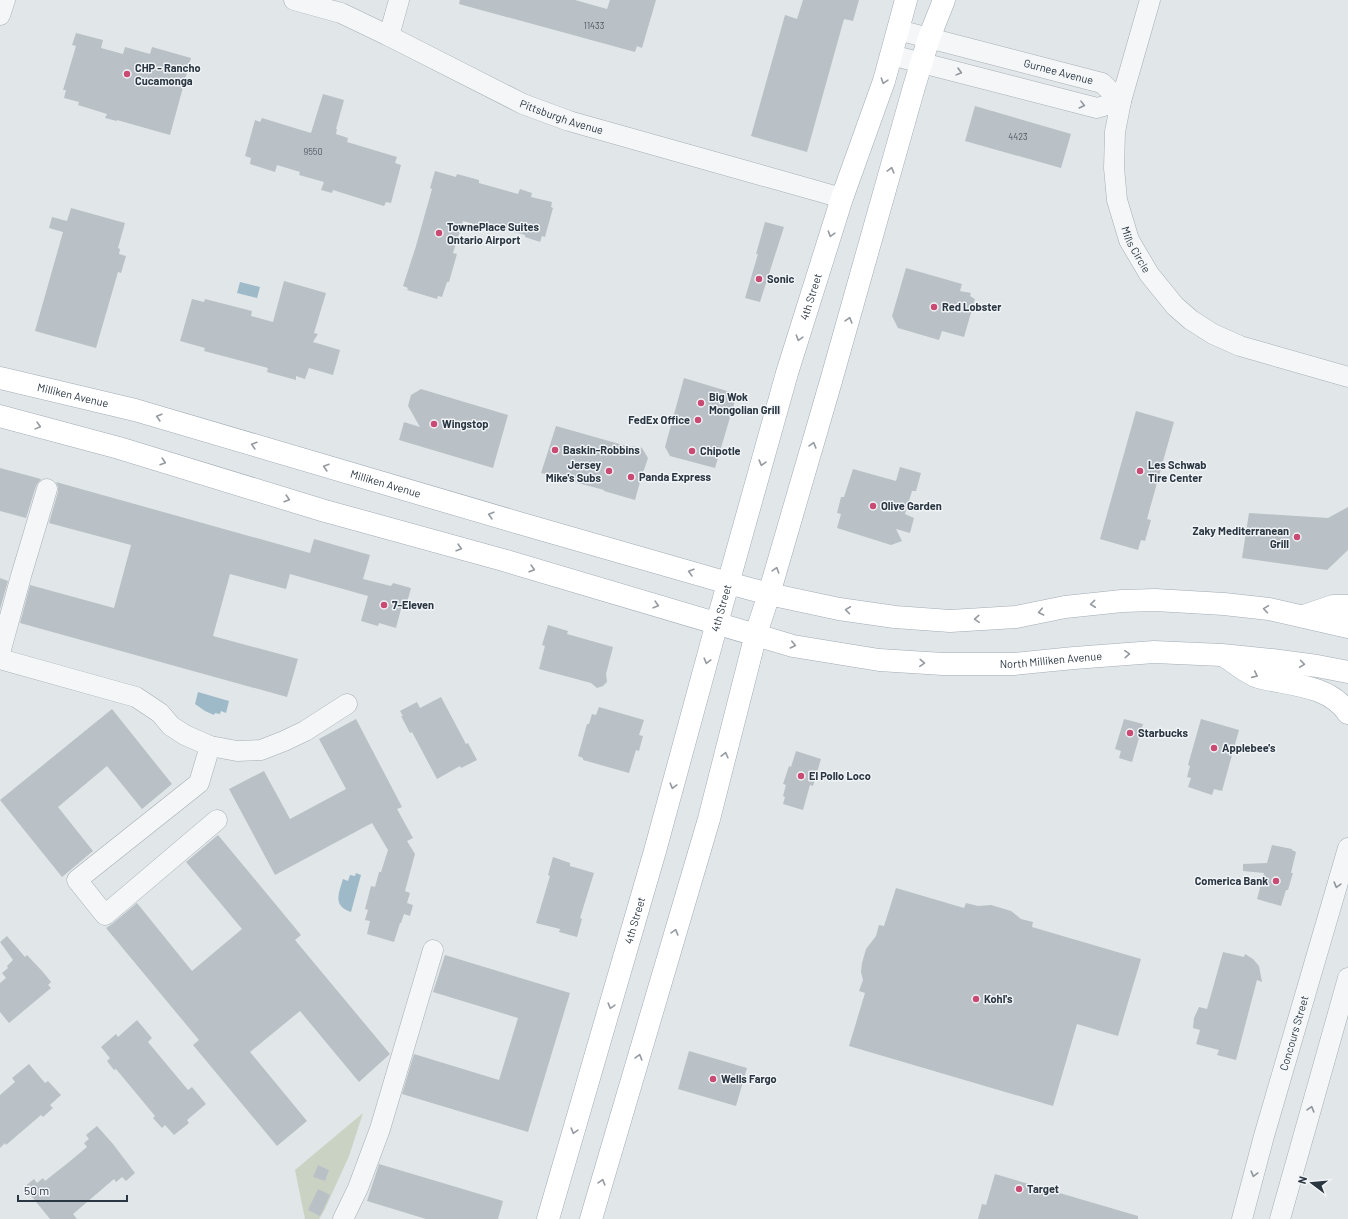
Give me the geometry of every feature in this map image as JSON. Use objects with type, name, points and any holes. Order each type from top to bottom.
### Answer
[{"type":"main road","name":"4th Street","points":[[548,1219],[655,851],[787,373],[842,198],[884,81],[906,0]]},
{"type":"main road","points":[[591,1219],[709,819],[756,634],[833,374],[929,38],[944,0]]},
{"type":"main road","name":"Milliken Avenue","points":[[0,378],[134,410],[519,524],[769,594]]},
{"type":"main road","points":[[0,416],[118,448],[325,510],[756,634]]},
{"type":"main road","points":[[769,594],[839,609],[895,617],[950,621],[1016,618],[1065,607],[1122,601],[1155,600],[1254,608],[1304,616],[1348,628]]},
{"type":"main road","points":[[1304,616],[1333,606],[1348,606]]},
{"type":"main road","name":"North Milliken Avenue","points":[[756,634],[793,646],[880,660],[943,664],[1014,664],[1154,652],[1222,655],[1279,661],[1348,672]]},
{"type":"main road","points":[[1222,655],[1256,676],[1306,686],[1330,696],[1348,713]]},
{"type":"street","points":[[0,15],[5,0]]},
{"type":"street","name":"Pittsburgh Avenue","points":[[294,0],[341,13],[523,104],[569,121],[842,198]]},
{"type":"street","points":[[389,36],[399,0]]},
{"type":"street","name":"Mills Circle","points":[[1150,0],[1121,101],[1115,132],[1114,168],[1117,200],[1129,240],[1149,274],[1175,306],[1196,324],[1240,346],[1348,377]]},
{"type":"street","name":"Gurnee Avenue","points":[[898,30],[1102,83],[1121,101]]},
{"type":"street","points":[[891,55],[1096,108],[1121,101]]},
{"type":"street","points":[[0,654],[47,489]]},
{"type":"street","points":[[0,658],[136,697],[160,713],[171,726],[184,735],[210,746],[237,751],[261,750],[305,731],[347,704]]},
{"type":"street","points":[[210,746],[199,783],[77,880],[105,915],[217,820]]},
{"type":"street","name":"Concours Street","points":[[1242,1219],[1264,1136],[1348,848]]},
{"type":"street","points":[[343,1219],[358,1188],[380,1129],[433,950]]},
{"type":"street","points":[[1280,1219],[1348,978]]},
{"type":"green space","points":[[363,1113],[349,1156],[324,1211],[319,1219],[305,1219],[295,1170]]},
{"type":"water","points":[[240,282],[260,287],[257,298],[237,293]]},
{"type":"water","points":[[198,692],[229,701],[226,713],[221,711],[220,714],[215,713],[214,715],[195,704]]},
{"type":"water","points":[[356,873],[361,875],[351,912],[341,906],[338,898],[343,879],[348,881],[350,875],[355,876]]},
{"type":"building","points":[[460,0],[575,0],[607,9],[610,0],[656,0],[642,48],[637,46],[635,52],[459,4]]},
{"type":"building","points":[[803,0],[859,0],[853,21],[844,19],[807,152],[751,136],[785,15],[797,19]]},
{"type":"building","name":"CHP - Rancho Cucamonga","points":[[76,33],[103,40],[101,48],[123,54],[125,47],[150,54],[152,47],[191,58],[170,135],[105,118],[107,114],[78,105],[79,102],[64,98],[66,90],[63,90],[76,46],[72,45]]},
{"type":"building","points":[[323,94],[344,100],[336,134],[348,138],[347,142],[397,157],[395,163],[401,165],[391,203],[386,202],[384,206],[333,190],[332,193],[321,190],[324,182],[299,175],[300,172],[277,165],[275,172],[250,164],[251,158],[245,156],[255,120],[260,122],[262,118],[311,133]]},
{"type":"building","points":[[975,106],[1071,134],[1061,168],[965,141]]},
{"type":"building","name":"TownePlace Suites Ontario Airport","points":[[435,171],[456,177],[457,174],[479,180],[479,183],[518,194],[520,189],[532,193],[531,197],[552,202],[551,207],[553,208],[545,237],[542,236],[540,242],[525,237],[525,235],[500,228],[499,231],[463,221],[453,253],[457,254],[449,282],[447,282],[442,297],[438,296],[437,299],[407,290],[408,288],[403,286],[432,189],[430,188]]},
{"type":"building","points":[[71,208],[125,223],[118,248],[120,249],[119,254],[126,256],[121,273],[118,272],[96,348],[35,331],[63,232],[49,228],[52,217],[67,221]]},
{"type":"building","name":"Sonic","points":[[765,222],[784,227],[760,302],[745,298],[758,254],[756,254]]},
{"type":"building","name":"Red Lobster","points":[[906,268],[962,284],[960,291],[971,293],[970,296],[975,299],[964,337],[942,331],[939,340],[898,328],[892,316]]},
{"type":"building","points":[[284,281],[326,293],[314,333],[318,334],[313,342],[340,350],[333,375],[309,368],[305,379],[296,376],[296,380],[267,372],[268,368],[204,351],[205,348],[180,341],[192,299],[204,302],[205,299],[252,311],[251,316],[273,322]]},
{"type":"building","points":[[684,378],[737,394],[715,468],[670,456],[665,447]]},
{"type":"building","points":[[421,389],[508,415],[493,468],[399,440],[404,422],[420,427],[408,406],[411,395]]},
{"type":"building","name":"Les Schwab Tire Center","points":[[1136,411],[1174,422],[1147,519],[1151,520],[1145,541],[1141,540],[1138,550],[1100,539]]},
{"type":"building","points":[[556,426],[630,447],[642,448],[648,458],[635,500],[541,473]]},
{"type":"building","name":"Olive Garden","points":[[900,467],[921,473],[916,491],[912,491],[905,514],[914,518],[910,533],[896,529],[902,541],[891,545],[837,528],[841,514],[837,513],[841,497],[844,497],[853,469],[896,481]]},
{"type":"building","points":[[0,468],[41,479],[36,486],[26,518],[0,511]]},
{"type":"building","points":[[56,482],[310,553],[314,539],[370,555],[363,579],[391,586],[393,583],[411,588],[406,606],[402,605],[396,628],[379,623],[378,626],[361,621],[368,596],[290,574],[286,589],[230,574],[213,636],[298,659],[287,697],[20,623],[30,585],[114,608],[131,545],[49,523],[58,492]]},
{"type":"building","points":[[1348,507],[1348,550],[1327,570],[1242,558],[1249,513],[1328,518]]},
{"type":"building","points":[[0,578],[8,581],[0,609]]},
{"type":"building","points":[[548,625],[568,631],[567,634],[613,647],[606,674],[607,682],[603,686],[597,688],[591,683],[539,669],[545,646],[542,645]]},
{"type":"building","points":[[441,697],[466,744],[468,743],[477,760],[461,768],[460,766],[437,779],[412,732],[410,733],[400,711],[417,702],[420,708]]},
{"type":"building","points":[[599,707],[644,720],[639,735],[643,736],[639,751],[636,750],[629,773],[583,760],[583,758],[578,756],[587,724],[589,724],[592,714],[596,715]]},
{"type":"building","points":[[112,709],[172,784],[142,809],[107,766],[58,807],[93,851],[62,877],[0,800]]},
{"type":"building","points":[[356,719],[402,807],[397,809],[413,838],[407,841],[415,854],[405,891],[410,893],[407,903],[413,905],[410,916],[404,914],[394,942],[367,934],[370,921],[365,920],[368,910],[365,909],[371,886],[375,887],[388,850],[372,823],[275,875],[229,789],[264,771],[290,819],[346,789],[319,739]]},
{"type":"building","name":"Starbucks","points":[[1124,719],[1143,724],[1132,762],[1119,758],[1121,751],[1115,749]]},
{"type":"building","name":"Applebee's","points":[[1201,719],[1239,730],[1222,791],[1214,789],[1212,795],[1188,787],[1191,778],[1187,777],[1190,766],[1188,765]]},
{"type":"building","name":"El Pollo Loco","points":[[796,751],[821,759],[813,786],[810,785],[803,810],[783,804],[785,797],[783,796],[786,785],[783,784],[789,766],[791,767]]},
{"type":"building","points":[[218,835],[301,935],[295,940],[390,1054],[359,1082],[300,1011],[250,1052],[307,1121],[277,1146],[193,1045],[199,1040],[106,928],[137,903],[192,971],[242,929],[186,862]]},
{"type":"building","name":"Comerica Bank","points":[[1272,845],[1292,849],[1296,852],[1291,873],[1293,873],[1281,906],[1257,899],[1264,873],[1243,871],[1243,864],[1267,863]]},
{"type":"building","points":[[553,857],[570,863],[570,866],[594,873],[580,918],[582,919],[577,937],[559,932],[560,929],[536,923],[550,876],[548,875]]},
{"type":"building","points":[[896,888],[964,908],[966,903],[978,906],[991,905],[1011,911],[1021,919],[1033,922],[1032,927],[1141,959],[1118,1036],[1077,1024],[1053,1106],[849,1046],[865,993],[859,991],[863,980],[861,972],[866,949],[876,936],[879,925],[884,926]]},
{"type":"building","points":[[7,936],[25,957],[27,955],[51,982],[48,985],[51,988],[9,1023],[0,1012],[0,983],[6,978],[2,973],[8,968],[7,966],[13,960],[0,942]]},
{"type":"building","points":[[1223,952],[1244,957],[1245,954],[1253,959],[1259,966],[1262,982],[1257,980],[1236,1060],[1217,1055],[1219,1050],[1196,1044],[1200,1030],[1193,1028],[1194,1018],[1199,1007],[1207,1009]]},
{"type":"building","points":[[445,955],[570,993],[528,1132],[402,1094],[414,1054],[499,1080],[518,1018],[433,992]]},
{"type":"building","points":[[137,1020],[152,1038],[148,1042],[188,1090],[192,1087],[206,1104],[187,1120],[189,1123],[174,1135],[165,1125],[162,1128],[153,1118],[155,1116],[116,1069],[114,1070],[107,1061],[110,1058],[101,1047],[116,1034],[118,1037]]},
{"type":"building","name":"Wells Fargo","points":[[689,1051],[747,1068],[736,1106],[678,1089]]},
{"type":"building","points":[[29,1064],[45,1083],[48,1081],[61,1095],[50,1105],[53,1108],[43,1117],[41,1115],[6,1145],[5,1143],[0,1148],[0,1095],[15,1082],[12,1078]]},
{"type":"building","points":[[97,1126],[135,1173],[126,1181],[122,1177],[116,1182],[114,1179],[73,1214],[77,1219],[50,1219],[24,1187],[34,1179],[37,1183],[43,1178],[45,1181],[87,1147],[84,1143],[89,1139],[86,1135]]},
{"type":"building","points":[[379,1164],[503,1201],[498,1219],[426,1219],[367,1201]]},
{"type":"building","points":[[318,1165],[329,1170],[325,1181],[313,1177]]},
{"type":"building","name":"Target","points":[[995,1174],[1138,1216],[1138,1219],[978,1219],[982,1204],[986,1205]]},
{"type":"building","points":[[318,1189],[330,1195],[320,1216],[308,1210]]},
{"type":"place","name":"CHP - Rancho Cucamonga","points":[[127,74]]},
{"type":"place","name":"TownePlace Suites Ontario Airport","points":[[439,233]]},
{"type":"place","name":"Sonic","points":[[759,279]]},
{"type":"place","name":"Red Lobster","points":[[934,307]]},
{"type":"place","name":"Big Wok Mongolian Grill","points":[[701,403]]},
{"type":"place","name":"FedEx Office","points":[[698,420]]},
{"type":"place","name":"Wingstop","points":[[434,424]]},
{"type":"place","name":"Baskin-Robbins","points":[[555,450]]},
{"type":"place","name":"Chipotle","points":[[692,451]]},
{"type":"place","name":"Jersey Mike's Subs","points":[[609,471]]},
{"type":"place","name":"Les Schwab Tire Center","points":[[1140,471]]},
{"type":"place","name":"Panda Express","points":[[631,477]]},
{"type":"place","name":"Olive Garden","points":[[873,506]]},
{"type":"place","name":"Zaky Mediterranean Grill","points":[[1297,537]]},
{"type":"place","name":"7-Eleven","points":[[384,605]]},
{"type":"place","name":"Starbucks","points":[[1130,733]]},
{"type":"place","name":"Applebee's","points":[[1214,748]]},
{"type":"place","name":"El Pollo Loco","points":[[801,776]]},
{"type":"place","name":"Comerica Bank","points":[[1276,881]]},
{"type":"place","name":"Kohl's","points":[[976,999]]},
{"type":"place","name":"Wells Fargo","points":[[713,1079]]},
{"type":"place","name":"Target","points":[[1019,1189]]}]
